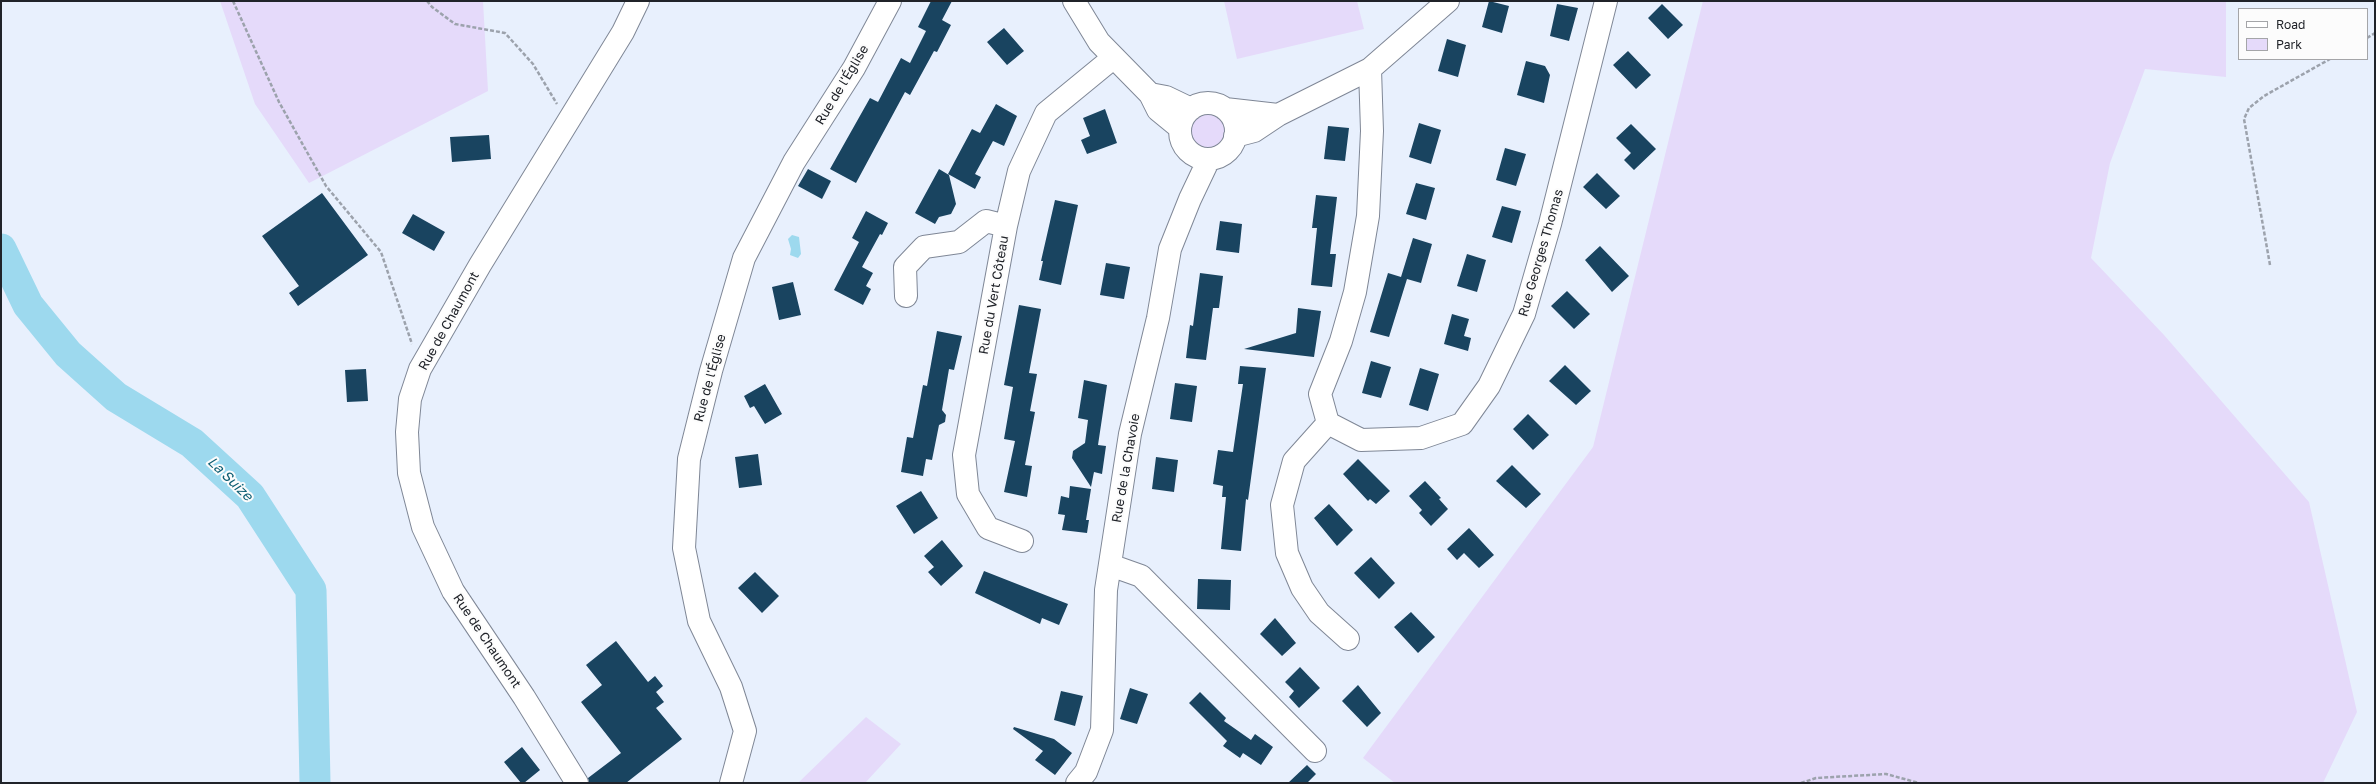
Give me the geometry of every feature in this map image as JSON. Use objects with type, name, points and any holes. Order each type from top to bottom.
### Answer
[{"type":"street","name":"Rue de Chaumont","points":[[577,783],[524,697],[453,591],[424,527],[410,473],[407,432],[410,399],[420,370],[568,121],[623,32],[638,1]]},
{"type":"street","name":"Rue de l'Église","points":[[732,783],[745,731],[731,686],[699,621],[684,548],[689,459],[711,371],[744,258],[794,162],[854,68],[890,1]]},
{"type":"street","points":[[1074,1],[1099,42],[1113,58],[1150,94],[1158,110],[1180,128]]},
{"type":"street","points":[[1235,136],[1254,131],[1278,115],[1370,70],[1448,1]]},
{"type":"street","name":"Rue Georges Thomas","points":[[1328,423],[1361,440],[1421,438],[1462,424],[1489,386],[1524,314],[1572,140],[1606,1]]},
{"type":"street","name":"Rue du Vert Côteau","points":[[1022,541],[988,528],[968,494],[964,455],[1006,226],[1019,171],[1046,113],[1113,58]]},
{"type":"street","points":[[1348,639],[1319,613],[1302,588],[1287,553],[1282,505],[1294,461],[1328,423],[1320,394],[1341,341],[1355,292],[1368,216],[1372,131],[1370,70]]},
{"type":"street","points":[[1150,94],[1166,97],[1191,109]]},
{"type":"street","points":[[1225,109],[1234,121],[1235,136],[1226,152],[1210,159],[1191,153],[1185,146],[1180,128],[1182,121],[1191,109],[1208,103],[1225,109],[1278,115]]},
{"type":"street","name":"Rue de la Chavoie","points":[[1077,783],[1086,772],[1102,730],[1106,590],[1130,434],[1158,318],[1170,249],[1190,199],[1210,159]]},
{"type":"street","points":[[906,296],[905,267],[924,247],[959,242],[986,221],[1006,226]]},
{"type":"street","points":[[1110,565],[1141,576],[1315,751]]},
{"type":"path","points":[[233,1],[279,102],[326,186],[381,252],[420,370]]},
{"type":"path","points":[[427,1],[432,7],[455,24],[505,33],[533,64],[568,121]]},
{"type":"path","points":[[2270,265],[2244,119],[2249,108],[2264,96],[2328,60]]},
{"type":"path","points":[[1800,783],[1816,778],[1886,774],[1919,783]]},
{"type":"green space","points":[[220,1],[483,1],[488,91],[309,183],[255,104]]},
{"type":"green space","points":[[1224,1],[1357,1],[1364,29],[1237,59]]},
{"type":"green space","points":[[1703,1],[2226,1],[2226,77],[2145,69],[2110,163],[2091,258],[2164,335],[2309,502],[2357,712],[2323,783],[1395,783],[1363,758],[1593,447]]},
{"type":"green space","points":[[1200,96],[1214,96],[1221,98],[1233,106],[1241,118],[1243,132],[1241,146],[1233,158],[1221,166],[1214,168],[1200,168],[1193,166],[1181,158],[1173,146],[1171,139],[1171,125],[1173,118],[1181,106],[1193,98]]},
{"type":"green space","points":[[866,717],[901,744],[865,783],[798,783]]},
{"type":"water","points":[[792,235],[799,237],[801,254],[798,258],[790,255],[791,249],[788,239]]},
{"type":"building","points":[[931,1],[952,1],[942,20],[951,25],[937,52],[934,51],[910,95],[905,92],[856,183],[830,169],[870,98],[878,102],[901,58],[910,63],[926,31],[918,27]]},
{"type":"building","points":[[1489,1],[1509,6],[1502,33],[1482,27]]},
{"type":"building","points":[[1557,4],[1578,8],[1569,41],[1550,36]]},
{"type":"building","points":[[1662,4],[1683,25],[1668,39],[1648,18]]},
{"type":"building","points":[[1004,28],[1024,51],[1007,65],[987,42]]},
{"type":"building","points":[[1447,39],[1466,45],[1458,77],[1438,71]]},
{"type":"building","points":[[1628,51],[1651,75],[1636,89],[1613,65]]},
{"type":"building","points":[[1526,61],[1545,66],[1550,75],[1544,103],[1517,95]]},
{"type":"building","points":[[996,104],[1017,116],[1004,146],[993,141],[975,174],[981,177],[975,189],[948,174],[972,129],[980,133]]},
{"type":"building","points":[[1105,109],[1117,143],[1087,154],[1081,140],[1090,136],[1083,118]]},
{"type":"building","points":[[1419,123],[1441,130],[1431,164],[1409,157]]},
{"type":"building","points":[[1631,124],[1656,149],[1634,170],[1624,160],[1631,153],[1616,138]]},
{"type":"building","points":[[1328,126],[1349,128],[1345,161],[1324,159]]},
{"type":"building","points":[[489,135],[491,159],[452,162],[450,137]]},
{"type":"building","points":[[1505,148],[1526,154],[1516,186],[1496,180]]},
{"type":"building","points":[[808,169],[831,181],[822,199],[798,186]]},
{"type":"building","points":[[939,169],[949,175],[956,204],[951,214],[939,217],[935,224],[915,213]]},
{"type":"building","points":[[1597,173],[1620,196],[1606,209],[1583,187]]},
{"type":"building","points":[[1416,183],[1435,188],[1426,220],[1406,214]]},
{"type":"building","points":[[322,193],[368,255],[298,306],[289,293],[299,286],[262,236]]},
{"type":"building","points":[[1316,195],[1337,197],[1330,254],[1336,254],[1332,287],[1311,285],[1317,228],[1312,228]]},
{"type":"building","points":[[1055,200],[1078,205],[1061,285],[1039,280],[1043,261],[1041,261]]},
{"type":"building","points":[[1502,206],[1521,211],[1512,243],[1492,237]]},
{"type":"building","points":[[866,211],[888,223],[882,235],[880,234],[862,267],[873,273],[866,286],[871,289],[863,305],[834,290],[859,242],[852,238]]},
{"type":"building","points":[[413,214],[445,232],[434,251],[402,233]]},
{"type":"building","points":[[1220,221],[1242,224],[1239,253],[1216,250]]},
{"type":"building","points":[[1413,238],[1432,244],[1421,283],[1407,279],[1389,337],[1370,332],[1388,273],[1401,277]]},
{"type":"building","points":[[1600,246],[1629,276],[1612,292],[1585,260]]},
{"type":"building","points":[[1467,254],[1486,260],[1477,292],[1457,286]]},
{"type":"building","points":[[1106,263],[1130,267],[1124,299],[1100,295]]},
{"type":"building","points":[[1200,273],[1223,276],[1219,308],[1213,308],[1206,360],[1186,358],[1190,325],[1193,326]]},
{"type":"building","points":[[793,282],[801,315],[779,320],[772,287]]},
{"type":"building","points":[[1567,291],[1590,314],[1574,329],[1551,306]]},
{"type":"building","points":[[1019,305],[1041,309],[1029,373],[1037,374],[1030,411],[1035,412],[1025,465],[1032,466],[1027,497],[1004,492],[1015,441],[1004,439],[1013,387],[1004,385]]},
{"type":"building","points":[[1298,308],[1321,311],[1314,357],[1244,349],[1296,333]]},
{"type":"building","points":[[1452,314],[1469,319],[1464,336],[1471,338],[1468,351],[1444,344]]},
{"type":"building","points":[[937,331],[962,336],[954,370],[949,369],[942,410],[946,415],[945,422],[939,425],[932,460],[926,459],[923,476],[901,472],[907,437],[913,438],[923,385],[927,386]]},
{"type":"building","points":[[1371,361],[1391,367],[1381,398],[1362,393]]},
{"type":"building","points":[[1565,365],[1591,391],[1576,405],[1549,381]]},
{"type":"building","points":[[1240,366],[1266,368],[1248,500],[1246,499],[1241,551],[1221,549],[1226,497],[1222,497],[1223,486],[1213,484],[1218,450],[1233,452],[1243,384],[1238,384]]},
{"type":"building","points":[[1420,368],[1439,374],[1428,411],[1409,405]]},
{"type":"building","points":[[366,369],[368,401],[347,402],[345,370]]},
{"type":"building","points":[[1084,380],[1107,385],[1098,445],[1106,446],[1102,474],[1094,472],[1091,487],[1072,458],[1073,451],[1085,443],[1088,420],[1078,418]]},
{"type":"building","points":[[1175,383],[1197,386],[1192,422],[1170,419]]},
{"type":"building","points":[[765,384],[782,414],[765,424],[754,406],[750,408],[744,396]]},
{"type":"building","points":[[1528,414],[1549,435],[1533,450],[1513,429]]},
{"type":"building","points":[[758,454],[762,485],[739,488],[735,457]]},
{"type":"building","points":[[1156,457],[1178,460],[1174,492],[1152,489]]},
{"type":"building","points":[[1358,459],[1390,491],[1376,504],[1370,499],[1368,501],[1343,474]]},
{"type":"building","points":[[1512,465],[1541,494],[1526,508],[1496,481]]},
{"type":"building","points":[[1425,481],[1441,498],[1439,499],[1448,509],[1431,526],[1419,513],[1422,510],[1409,496]]},
{"type":"building","points":[[1070,486],[1091,489],[1086,520],[1089,520],[1087,533],[1062,530],[1065,515],[1058,514],[1061,496],[1069,498]]},
{"type":"building","points":[[921,491],[938,518],[914,534],[896,506]]},
{"type":"building","points":[[1329,504],[1353,530],[1337,546],[1314,518]]},
{"type":"building","points":[[1469,528],[1494,555],[1479,568],[1464,553],[1457,560],[1447,549]]},
{"type":"building","points":[[942,540],[963,566],[941,586],[928,572],[934,567],[924,556]]},
{"type":"building","points":[[1371,557],[1395,583],[1379,599],[1354,573]]},
{"type":"building","points":[[984,571],[1068,604],[1059,625],[1042,618],[1040,624],[975,593]]},
{"type":"building","points":[[755,572],[779,596],[762,613],[738,588]]},
{"type":"building","points":[[1198,579],[1231,580],[1230,610],[1197,609]]},
{"type":"building","points":[[1411,612],[1435,637],[1418,653],[1394,627]]},
{"type":"building","points":[[1275,618],[1296,643],[1282,656],[1260,634]]},
{"type":"building","points":[[616,641],[648,682],[655,676],[663,686],[656,692],[664,702],[656,708],[682,739],[626,783],[589,783],[588,778],[621,753],[581,702],[602,685],[586,665]]},
{"type":"building","points":[[1300,667],[1320,688],[1299,708],[1289,697],[1294,691],[1285,682]]},
{"type":"building","points":[[1358,685],[1381,713],[1367,727],[1342,701]]},
{"type":"building","points":[[1130,688],[1148,694],[1137,724],[1120,719]]},
{"type":"building","points":[[1061,691],[1083,696],[1075,726],[1054,720]]},
{"type":"building","points":[[1200,692],[1226,718],[1224,721],[1251,740],[1255,734],[1273,747],[1261,765],[1243,753],[1240,758],[1223,746],[1227,741],[1189,703]]},
{"type":"building","points":[[1014,727],[1054,739],[1072,753],[1055,775],[1035,760],[1043,751],[1013,729]]},
{"type":"building","points":[[522,747],[540,770],[524,783],[521,783],[504,762]]},
{"type":"building","points":[[1307,765],[1316,774],[1307,783],[1288,783]]},
{"type":"waterway","name":"La Suize","points":[[1,249],[28,305],[68,354],[116,397],[192,443],[250,496],[311,590],[315,783]]}]
